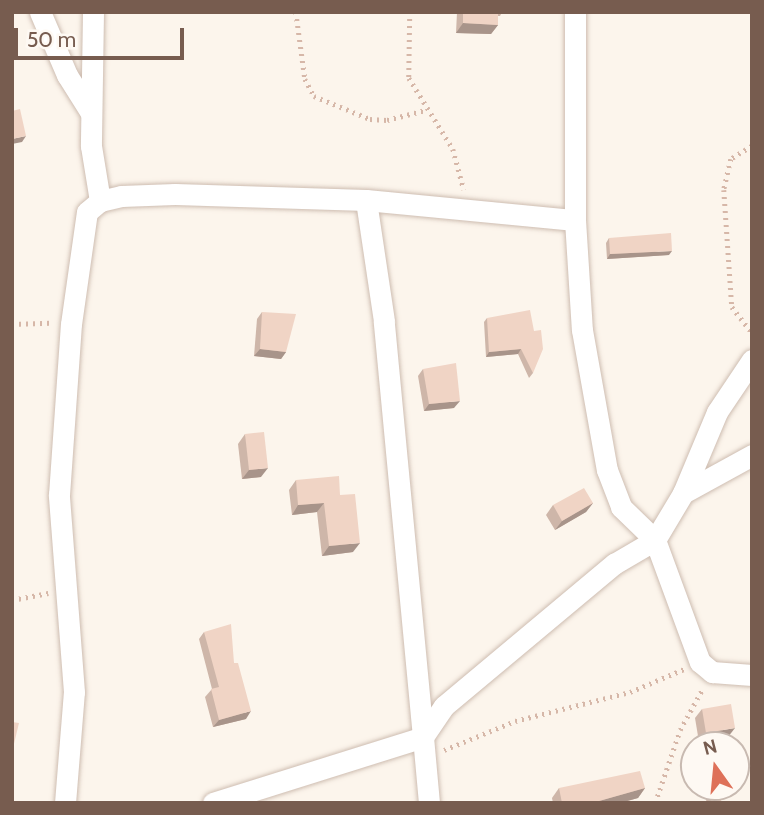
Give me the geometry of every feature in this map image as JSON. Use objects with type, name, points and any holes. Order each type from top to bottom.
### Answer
[{"type":"street","points":[[40,12],[67,75],[91,113]]},
{"type":"street","points":[[93,12],[91,113],[100,201]]},
{"type":"street","points":[[575,12],[575,220],[582,330],[607,470],[621,507],[655,540],[706,667],[752,675]]},
{"type":"street","points":[[65,803],[74,692],[59,495],[71,324],[87,212],[100,201],[175,194],[366,200],[575,220]]},
{"type":"street","points":[[366,200],[384,321],[429,803]]},
{"type":"street","points":[[213,803],[423,737],[444,706],[527,634],[614,564],[655,540],[683,493],[717,412],[752,360]]},
{"type":"street","points":[[683,493],[752,455]]},
{"type":"path","points":[[296,12],[304,79],[314,96],[370,119],[387,120],[426,110]]},
{"type":"path","points":[[410,12],[409,78],[426,110],[453,149],[470,210]]},
{"type":"path","points":[[752,146],[731,159],[724,190],[732,307],[752,333]]},
{"type":"path","points":[[12,324],[71,324]]},
{"type":"path","points":[[12,600],[39,597],[65,580]]},
{"type":"path","points":[[427,781],[439,754],[462,740],[630,692],[706,667]]},
{"type":"path","points":[[655,803],[680,730],[706,667]]},
{"type":"building","points":[[463,12],[498,12],[498,25],[463,23]]},
{"type":"building","points":[[20,109],[26,136],[12,139],[12,111]]},
{"type":"building","points":[[671,233],[672,251],[610,254],[609,238]]},
{"type":"building","points":[[530,310],[534,331],[541,330],[543,349],[533,373],[521,349],[489,352],[487,318]]},
{"type":"building","points":[[262,312],[296,314],[286,352],[260,349]]},
{"type":"building","points":[[456,363],[460,401],[429,404],[423,369]]},
{"type":"building","points":[[264,432],[268,468],[249,470],[245,434]]},
{"type":"building","points":[[339,476],[340,495],[355,494],[360,543],[329,546],[324,503],[298,505],[296,480]]},
{"type":"building","points":[[584,488],[593,503],[562,521],[553,505]]},
{"type":"building","points":[[231,624],[234,663],[238,663],[251,711],[219,720],[211,689],[219,687],[204,632]]},
{"type":"building","points":[[731,704],[735,728],[706,731],[702,709]]},
{"type":"building","points":[[12,722],[19,723],[12,752]]},
{"type":"building","points":[[640,771],[645,788],[592,803],[562,803],[559,788]]}]
